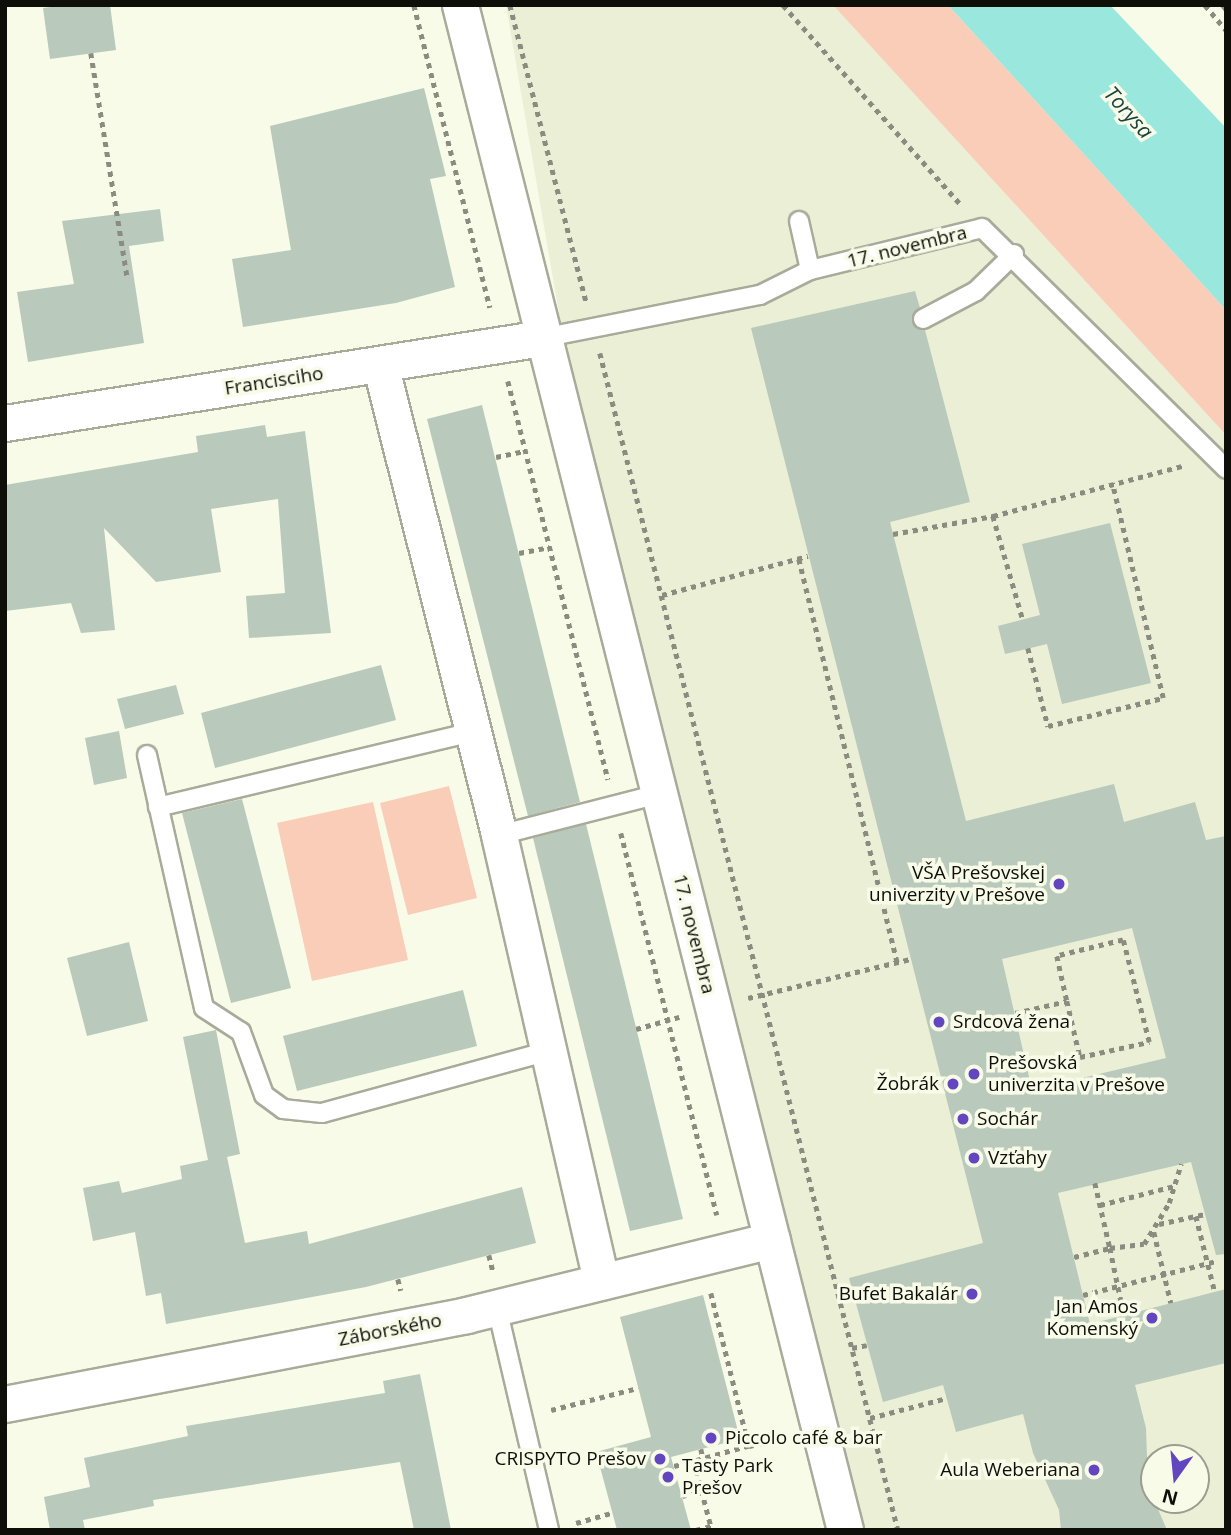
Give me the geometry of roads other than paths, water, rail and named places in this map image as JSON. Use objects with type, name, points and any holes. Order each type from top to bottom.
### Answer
[{"type":"street","name":"17. novembra","points":[[460,5],[845,1530]]},
{"type":"street","name":"Francisciho","points":[[5,423],[542,338]]},
{"type":"street","points":[[380,364],[499,835],[601,1282]]},
{"type":"street","name":"Záborského","points":[[5,1404],[497,1308],[772,1240]]},
{"type":"lane","points":[[799,221],[810,270]]},
{"type":"lane","name":"17. novembra","points":[[542,338],[594,331],[760,295],[810,270],[982,228],[1014,254],[1221,463]]},
{"type":"lane","points":[[922,319],[976,291],[1014,254]]},
{"type":"lane","points":[[158,807],[473,732]]},
{"type":"lane","points":[[146,755],[204,1008],[241,1032],[264,1095],[283,1110],[322,1113],[548,1051]]},
{"type":"lane","points":[[499,835],[659,794]]},
{"type":"lane","points":[[497,1308],[523,1418],[556,1528]]},
{"type":"water","name":"Torysa","points":[[948,5],[1110,5],[1226,128],[1226,310]]},
{"type":"place","name":"VŠA Prešovskej univerzity v Prešove","points":[[1059,884]]},
{"type":"place","name":"Srdcová žena","points":[[939,1022]]},
{"type":"place","name":"Prešovská univerzita v Prešove","points":[[974,1074]]},
{"type":"place","name":"Žobrák","points":[[953,1084]]},
{"type":"place","name":"Sochár","points":[[963,1119]]},
{"type":"place","name":"Vzťahy","points":[[974,1158]]},
{"type":"place","name":"Bufet Bakalár","points":[[972,1294]]},
{"type":"place","name":"Jan Amos Komenský","points":[[1152,1318]]},
{"type":"place","name":"Piccolo café & bar","points":[[711,1438]]},
{"type":"place","name":"CRISPYTO Prešov","points":[[660,1459]]},
{"type":"place","name":"Aula Weberiana","points":[[1094,1470]]},
{"type":"place","name":"Tasty Park Prešov","points":[[668,1477]]}]
